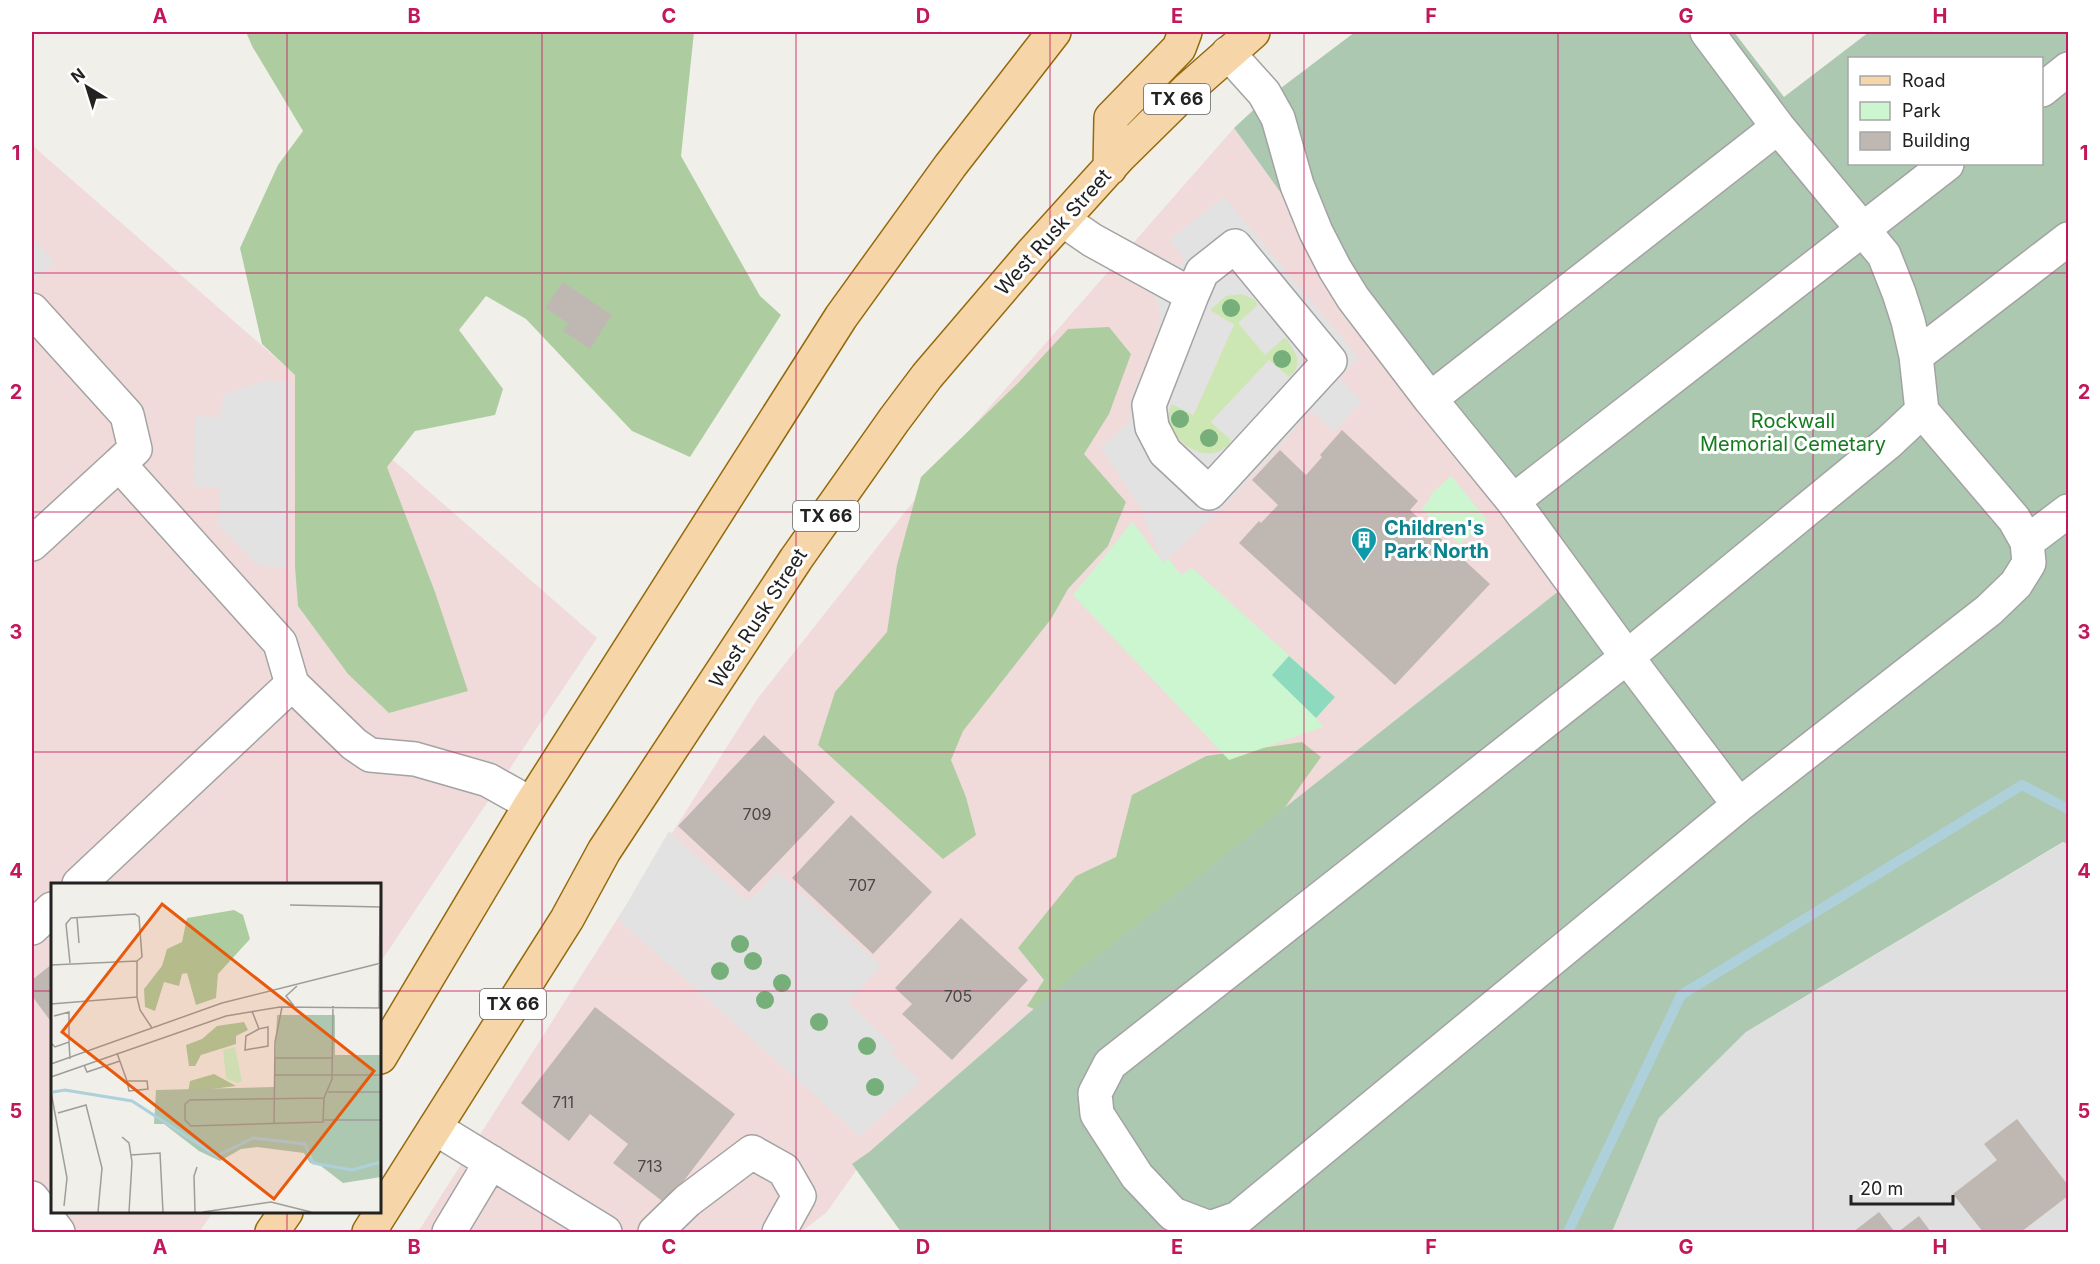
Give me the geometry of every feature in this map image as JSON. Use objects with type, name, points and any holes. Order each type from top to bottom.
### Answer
[{"type":"main road","points":[[381,1055],[531,804],[841,317],[950,166],[1054,32]]},
{"type":"main road","points":[[1110,168],[1111,118],[1179,48],[1185,32]]},
{"type":"main road","name":"West Rusk Street","points":[[369,1233],[567,919],[604,851],[796,559],[927,376],[1110,168],[1187,90],[1243,40]]},
{"type":"main road","points":[[272,1233],[285,1213]]},
{"type":"lane","points":[[1707,32],[1778,128],[1884,255],[1899,292],[1916,356],[1922,411],[2014,519],[2027,542],[2029,563],[2016,584],[1989,610],[1739,805],[1238,1218],[1210,1228],[1173,1214],[1137,1176],[1097,1114],[1095,1093],[1110,1064],[1627,657],[1889,442],[1922,411]]},
{"type":"lane","points":[[1243,40],[1264,93],[1278,118],[1297,185],[1316,232],[1353,298],[1430,399],[1513,501],[1739,805]]},
{"type":"lane","points":[[2043,89],[2068,69]]},
{"type":"lane","points":[[1430,399],[1778,128]]},
{"type":"lane","points":[[1513,501],[1946,165]]},
{"type":"lane","points":[[1063,220],[1092,240],[1192,295]]},
{"type":"lane","points":[[1916,356],[2068,239]]},
{"type":"lane","points":[[1235,246],[1330,361],[1209,493],[1164,452],[1152,427],[1149,405],[1192,295],[1202,272],[1235,246]]},
{"type":"lane","points":[[32,310],[127,416],[135,449],[32,544]]},
{"type":"lane","points":[[119,464],[280,643],[292,684],[354,744],[370,754],[415,759],[488,780],[531,804]]},
{"type":"lane","points":[[2027,542],[2068,511]]},
{"type":"lane","points":[[81,883],[292,684]]},
{"type":"lane","points":[[32,928],[51,910]]},
{"type":"lane","points":[[435,1128],[605,1233]]},
{"type":"lane","points":[[655,1233],[687,1201],[752,1152],[784,1170],[799,1196],[779,1233]]},
{"type":"lane","points":[[450,1233],[491,1162]]},
{"type":"lane","points":[[32,1198],[58,1233]]},
{"type":"shaded area","points":[[1234,128],[1565,586],[1068,979],[869,1152],[827,1212],[801,1232],[418,1232],[758,698],[973,426]]},
{"type":"shaded area","points":[[32,145],[597,638],[381,962],[381,883],[51,883],[51,1213],[212,1213],[199,1232],[32,1232]]},
{"type":"shaded area","points":[[1224,197],[1359,358],[1339,378],[1362,401],[1334,432],[1311,411],[1227,504],[1163,563],[1140,508],[1101,447],[1129,422],[1131,399],[1157,335],[1160,316],[1158,305],[1154,297],[1145,290],[1164,258],[1178,265],[1186,262],[1169,240]],"holes":[[[1241,294],[1254,299],[1258,305],[1238,323],[1265,355],[1284,338],[1287,339],[1298,358],[1296,371],[1289,377],[1269,360],[1211,422],[1231,440],[1230,444],[1211,454],[1201,453],[1187,447],[1176,436],[1169,423],[1168,411],[1172,404],[1193,415],[1234,324],[1211,313],[1210,310],[1226,296]]]},
{"type":"shaded area","points":[[32,237],[54,262],[33,281],[32,279]]},
{"type":"shaded area","points":[[264,381],[290,381],[288,567],[259,566],[216,522],[219,515],[220,490],[193,486],[195,416],[219,417],[222,412],[223,395]]},
{"type":"shaded area","points":[[669,831],[745,899],[753,898],[777,871],[881,966],[848,1002],[895,1048],[891,1052],[921,1081],[860,1136],[618,919]]},
{"type":"shaded area","points":[[2064,842],[2068,844],[2068,1232],[1612,1232],[1659,1118],[1746,1032]]},
{"type":"green space","points":[[246,32],[694,32],[681,156],[760,296],[781,315],[690,457],[632,431],[526,319],[486,296],[459,330],[503,389],[495,415],[415,431],[387,467],[435,592],[468,691],[389,713],[348,674],[298,606],[295,567],[295,375],[262,344],[240,248],[278,165],[303,131]]},
{"type":"green space","name":"Rockwall Memorial Cemetary","points":[[1355,32],[1734,32],[1784,97],[1869,32],[2068,32],[2068,844],[2063,842],[1746,1032],[1659,1118],[1612,1232],[901,1232],[852,1164],[869,1152],[1068,979],[1565,586],[1234,128],[1261,103]]},
{"type":"green space","points":[[1241,294],[1254,299],[1259,304],[1239,323],[1287,338],[1296,353],[1296,369],[1289,377],[1269,360],[1211,422],[1231,440],[1230,444],[1214,453],[1195,451],[1186,446],[1173,431],[1169,413],[1172,404],[1194,414],[1234,325],[1210,310],[1225,296]]},
{"type":"green space","points":[[1109,327],[1131,354],[1109,414],[1084,454],[1126,502],[1108,546],[1068,589],[1051,619],[963,731],[951,760],[966,797],[976,835],[943,859],[818,745],[835,692],[887,632],[897,565],[921,477],[1019,382],[1068,329]]},
{"type":"green space","points":[[1451,476],[1487,520],[1460,544],[1421,509],[1430,499],[1431,494]]},
{"type":"green space","points":[[1132,522],[1163,562],[1168,558],[1181,575],[1192,568],[1335,697],[1316,718],[1323,727],[1229,760],[1073,595]]},
{"type":"green space","points":[[1289,656],[1335,697],[1316,718],[1272,675]]},
{"type":"green space","points":[[1302,742],[1321,757],[1273,824],[1061,1021],[1027,1006],[1044,980],[1018,948],[1076,876],[1116,857],[1132,795],[1206,756]]},
{"type":"building","points":[[563,282],[612,315],[590,349],[563,331],[568,323],[545,308]]},
{"type":"building","name":"Children's Park North","points":[[1342,430],[1418,501],[1410,510],[1490,584],[1395,685],[1239,543],[1278,505],[1252,480],[1280,450],[1306,475]]},
{"type":"building","points":[[764,735],[835,802],[749,892],[678,826]]},
{"type":"building","points":[[851,815],[932,892],[873,954],[792,878]]},
{"type":"building","points":[[961,918],[1028,980],[952,1060],[902,1014],[912,1004],[895,988]]},
{"type":"building","points":[[51,965],[51,1022],[32,996],[32,980]]},
{"type":"building","points":[[595,1007],[735,1114],[666,1204],[613,1163],[628,1144],[590,1114],[569,1141],[521,1103]]},
{"type":"building","points":[[2017,1119],[2068,1185],[2068,1196],[2021,1232],[1983,1232],[1953,1194],[1997,1160],[1984,1144]]},
{"type":"building","points":[[1879,1212],[1895,1232],[1853,1232]]},
{"type":"building","points":[[1919,1216],[1931,1232],[1898,1232]]},
{"type":"waterway","points":[[1568,1232],[1681,995],[2022,785],[2068,809]]},
{"type":"place","name":"Children's Park North","points":[[1364,563]]}]
